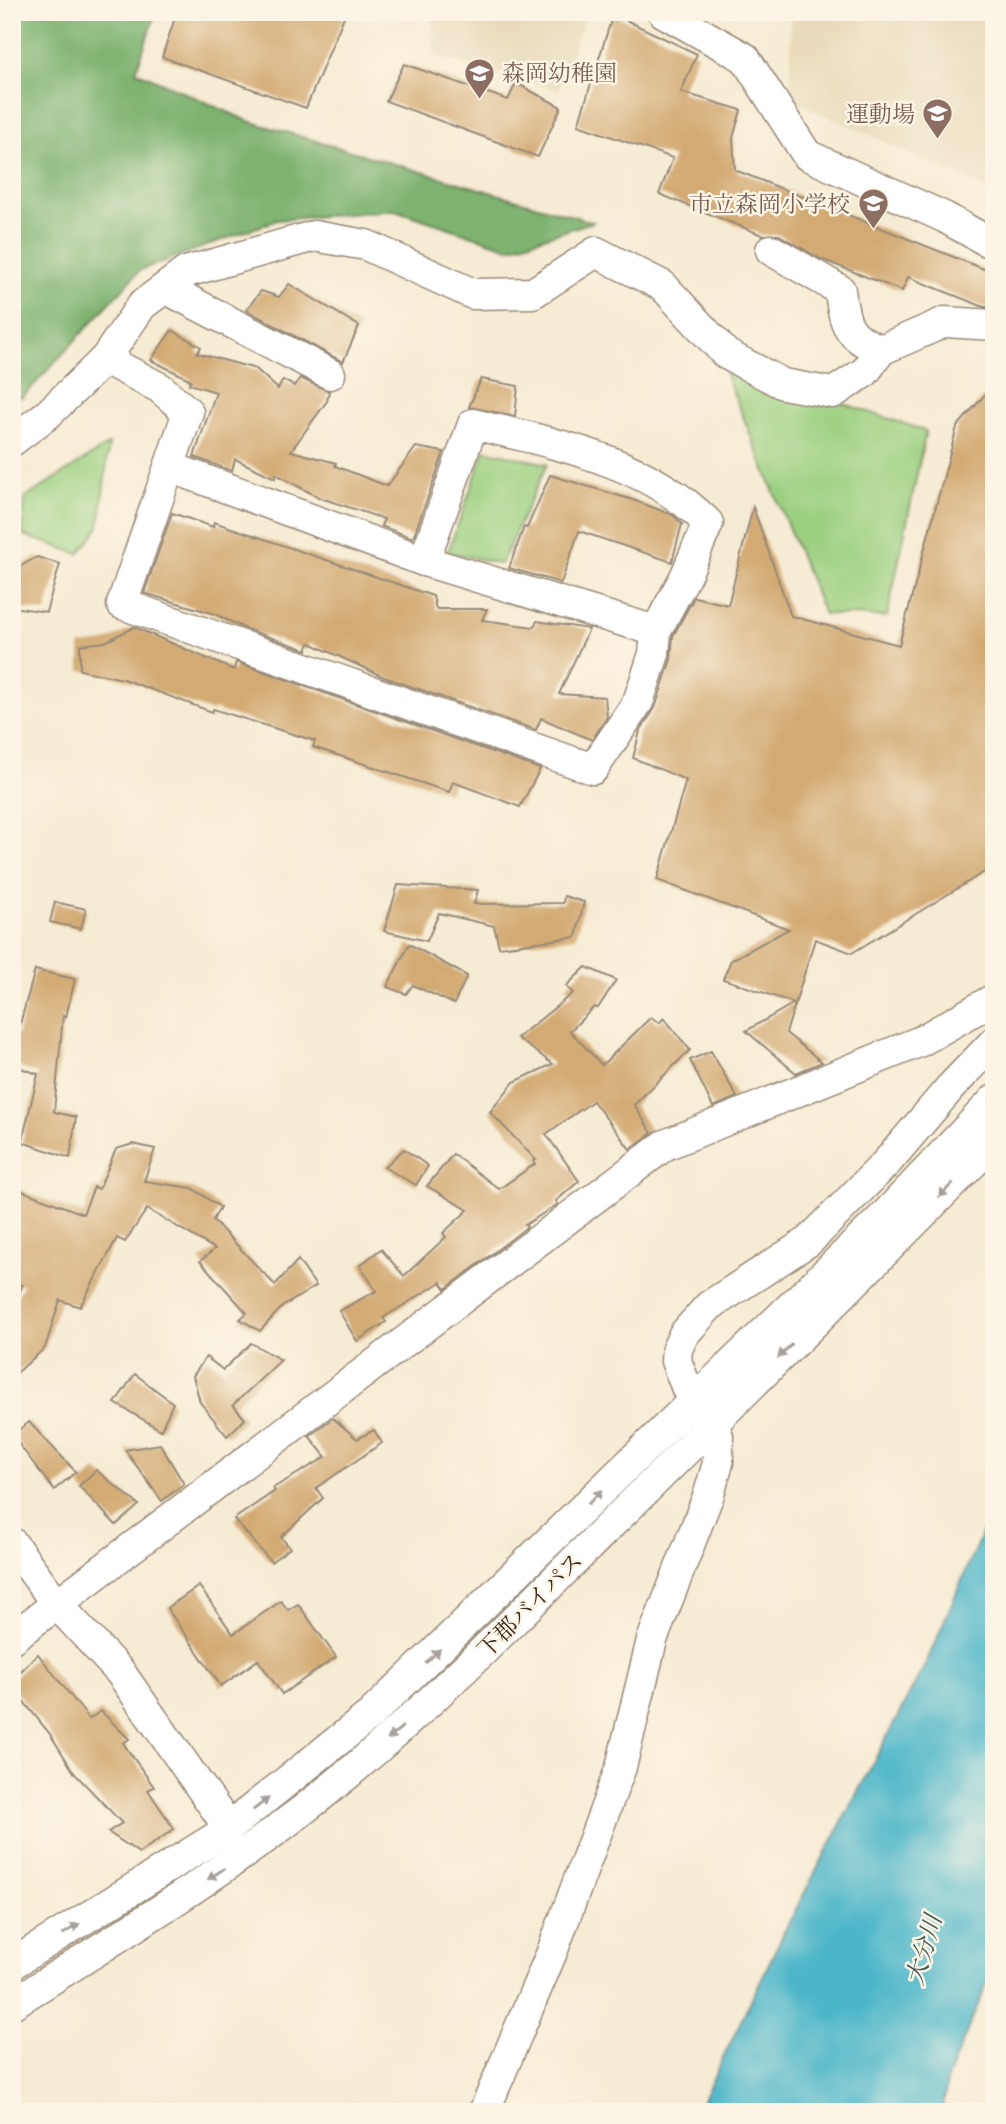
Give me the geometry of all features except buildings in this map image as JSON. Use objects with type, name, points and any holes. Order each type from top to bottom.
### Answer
[{"type":"street","points":[[663,12],[746,58],[807,155],[944,217],[994,245]]},
{"type":"street","points":[[12,441],[48,414],[105,359],[142,305],[186,272],[314,236],[366,245],[473,294],[533,293],[596,253],[663,286],[726,354],[783,384],[834,393],[865,372],[881,351],[945,322],[994,325]]},
{"type":"street","points":[[771,250],[840,290],[844,323],[861,343],[881,351]]},
{"type":"street","points":[[165,288],[330,374]]},
{"type":"street","points":[[105,359],[160,388],[188,412],[122,604],[593,769],[638,702],[654,654],[656,631],[686,575],[708,523],[670,490],[582,450],[473,424],[424,561]]},
{"type":"street","points":[[170,467],[424,561],[656,631]]},
{"type":"street","points":[[12,1638],[665,1145],[921,1041],[994,999]]},
{"type":"street","points":[[484,2112],[552,1952],[621,1767],[652,1640],[715,1473],[720,1446],[712,1425],[692,1401],[676,1361],[677,1349],[694,1321],[728,1293],[809,1241],[881,1168],[994,1042]]},
{"type":"street","points":[[12,1965],[176,1864],[229,1828],[370,1715],[883,1217],[994,1100]]},
{"type":"street","name":"下郡バイパス","points":[[12,2004],[214,1875],[349,1773],[446,1688],[994,1142]]},
{"type":"street","points":[[12,1544],[57,1603],[120,1672],[229,1828]]},
{"type":"shaded area","points":[[432,12],[587,12],[559,90],[435,56]]},
{"type":"shaded area","name":"運動場","points":[[790,12],[994,12],[991,190],[791,100]]},
{"type":"green space","points":[[12,12],[156,12],[136,71],[248,121],[593,222],[509,248],[395,210],[277,220],[140,270],[23,397],[12,399]]},
{"type":"green space","points":[[721,363],[926,431],[887,617],[824,614]]},
{"type":"green space","points":[[109,444],[99,527],[79,554],[23,535],[25,498]]},
{"type":"green space","points":[[485,450],[547,464],[501,564],[448,552]]},
{"type":"water","name":"大分川","points":[[994,1505],[994,1967],[948,2076],[942,2112],[697,2112],[786,1928],[928,1659]]},
{"type":"place","name":"森岡幼稚園","points":[[479,100]]},
{"type":"place","name":"運動場","points":[[938,141]]},
{"type":"place","name":"市立森岡小学校","points":[[873,231]]}]
